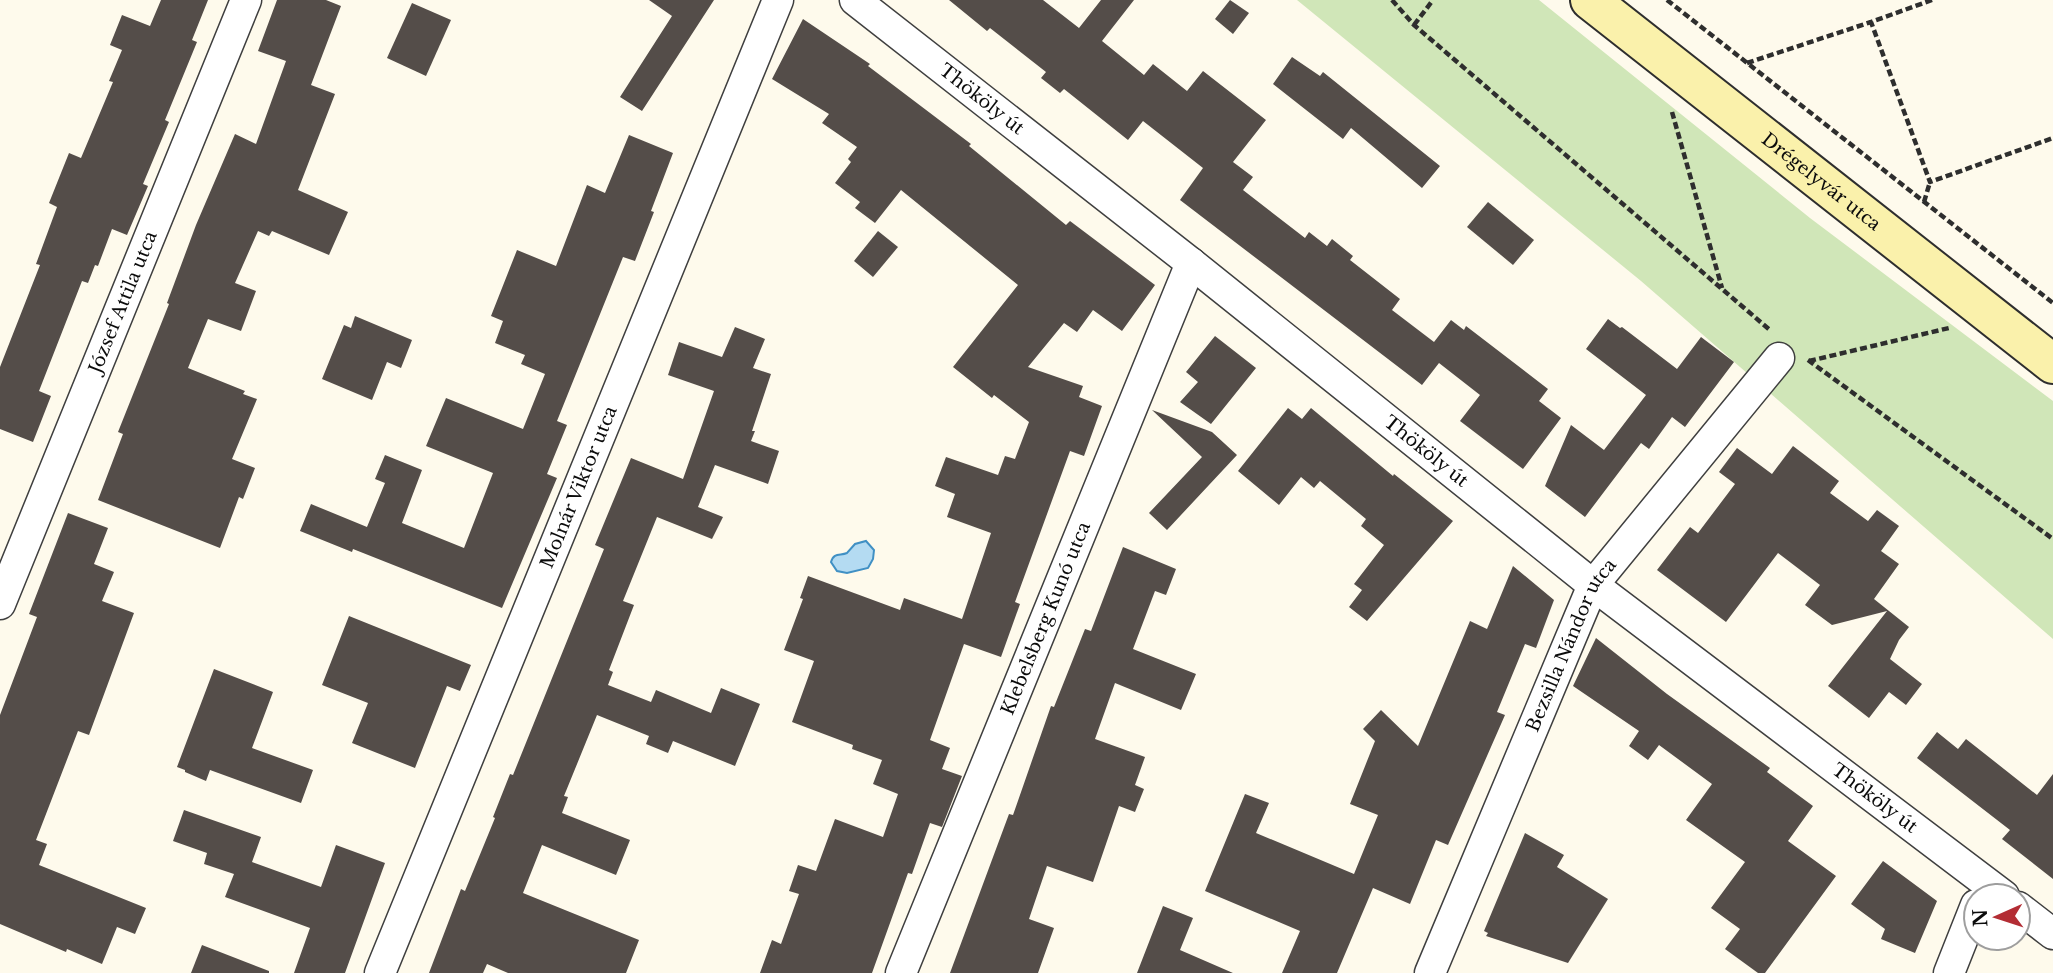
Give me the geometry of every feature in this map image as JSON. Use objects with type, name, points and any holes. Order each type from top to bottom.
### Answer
[{"type":"main road","name":"Drégelyvár utca","points":[[1590,0],[2053,364]]},
{"type":"street","name":"József Attila utca","points":[[0,604],[246,0]]},
{"type":"street","name":"Molnár Viktor utca","points":[[380,973],[778,0]]},
{"type":"street","name":"Thököly út","points":[[855,0],[1191,262],[1593,586],[1969,882]]},
{"type":"street","name":"Klebelsberg Kunó utca","points":[[901,973],[1191,262]]},
{"type":"street","name":"Bezsilla Nándor utca","points":[[1430,973],[1593,586],[1786,351]]},
{"type":"street","points":[[2032,918],[2053,934]]},
{"type":"street","points":[[1949,973],[1962,946]]},
{"type":"path","points":[[1392,0],[1414,24],[1722,289],[1786,351],[1809,361],[2052,537]]},
{"type":"path","points":[[1414,24],[1433,0]]},
{"type":"path","points":[[1667,0],[2053,303]]},
{"type":"path","points":[[1746,63],[1932,0]]},
{"type":"path","points":[[1871,22],[1930,182],[1924,202]]},
{"type":"path","points":[[1672,112],[1722,289]]},
{"type":"path","points":[[1930,182],[2053,138]]},
{"type":"path","points":[[2046,298],[2053,296]]},
{"type":"path","points":[[1809,361],[1950,328]]},
{"type":"green space","points":[[1297,0],[1539,0],[1810,218],[2053,401],[2053,639],[1641,281]]},
{"type":"water","points":[[866,541],[874,550],[868,568],[847,573],[837,571],[831,562],[834,557],[847,553],[855,544]]},
{"type":"building","points":[[161,0],[208,0],[192,40],[197,42],[165,120],[169,122],[143,184],[148,186],[127,235],[112,229],[98,266],[95,265],[88,283],[82,281],[39,391],[51,396],[33,442],[0,429],[0,367],[40,265],[36,264],[57,207],[49,203],[69,153],[81,158],[113,82],[109,81],[122,50],[110,45],[122,15],[150,26]]},
{"type":"building","points":[[277,0],[326,0],[341,6],[311,85],[335,94],[298,190],[348,212],[329,255],[272,231],[269,236],[258,231],[235,283],[256,291],[241,331],[208,319],[188,368],[245,391],[243,394],[257,399],[232,459],[255,468],[243,499],[239,497],[220,548],[98,500],[123,434],[118,432],[169,304],[167,303],[196,225],[235,134],[256,144],[286,61],[258,51]]},
{"type":"building","points":[[649,0],[714,0],[642,111],[620,97],[672,16]]},
{"type":"building","points":[[949,0],[1043,0],[1079,28],[1101,0],[1134,0],[1102,41],[1144,75],[1153,64],[1187,91],[1203,71],[1266,120],[1233,162],[1253,177],[1243,190],[1305,238],[1309,232],[1327,246],[1332,239],[1353,256],[1350,260],[1400,299],[1392,310],[1434,342],[1451,320],[1464,330],[1466,326],[1548,389],[1539,401],[1561,418],[1523,469],[1460,421],[1480,395],[1439,363],[1422,385],[1180,200],[1203,168],[1143,121],[1128,140],[1064,89],[1060,93],[1041,78],[1046,72],[990,28],[987,31]]},
{"type":"building","points":[[1230,0],[1249,13],[1233,34],[1215,19]]},
{"type":"building","points":[[412,3],[451,20],[426,76],[387,58]]},
{"type":"building","points":[[803,19],[870,64],[868,66],[971,144],[969,146],[1066,225],[1070,221],[1155,285],[1122,331],[1093,310],[1077,332],[1064,323],[1028,367],[1083,386],[1079,397],[1102,406],[1084,456],[1070,451],[1015,602],[1020,604],[1001,657],[964,644],[930,740],[950,748],[942,769],[962,776],[942,827],[930,823],[912,874],[908,873],[872,973],[760,973],[772,940],[781,944],[799,894],[789,891],[798,865],[816,871],[835,819],[883,837],[898,794],[873,784],[882,760],[852,749],[853,745],[792,722],[814,661],[784,650],[803,599],[800,598],[808,576],[900,610],[904,598],[962,619],[991,533],[947,517],[955,494],[935,486],[946,457],[998,475],[1005,456],[1015,459],[1029,422],[994,395],[992,398],[953,367],[1018,285],[901,190],[875,223],[855,208],[860,202],[835,183],[851,162],[848,159],[857,147],[822,123],[829,114],[772,79]]},
{"type":"building","points":[[1292,57],[1320,76],[1323,72],[1440,166],[1422,188],[1351,128],[1343,139],[1273,84]]},
{"type":"building","points":[[629,135],[673,153],[635,261],[623,257],[557,421],[567,425],[547,474],[557,478],[502,608],[300,531],[311,504],[367,527],[385,483],[375,479],[385,455],[422,470],[402,523],[464,548],[493,473],[426,446],[446,398],[523,429],[545,374],[521,364],[525,355],[495,343],[503,321],[491,316],[517,250],[556,266],[587,185],[605,193]]},
{"type":"building","points":[[1488,202],[1534,240],[1513,265],[1467,227]]},
{"type":"building","points":[[878,231],[898,247],[873,277],[854,261]]},
{"type":"building","points":[[355,316],[412,340],[401,368],[387,362],[372,400],[322,379],[344,325],[351,328]]},
{"type":"building","points":[[1608,319],[1677,369],[1701,337],[1734,362],[1685,427],[1672,417],[1649,449],[1641,443],[1585,517],[1545,486],[1571,425],[1604,450],[1646,395],[1586,349]]},
{"type":"building","points":[[735,327],[765,339],[753,368],[771,374],[751,441],[779,451],[768,484],[715,465],[698,507],[723,517],[712,539],[657,517],[623,601],[634,605],[609,670],[613,672],[608,685],[651,702],[656,690],[711,713],[721,688],[760,704],[735,766],[673,741],[668,753],[646,744],[649,736],[597,715],[564,796],[568,797],[562,813],[630,840],[616,875],[542,845],[523,893],[639,940],[626,973],[508,973],[487,964],[483,973],[429,973],[461,889],[465,891],[510,774],[513,775],[604,549],[595,545],[631,458],[683,479],[714,391],[668,375],[679,342],[722,357]]},
{"type":"building","points":[[1215,336],[1256,368],[1211,424],[1180,402],[1198,382],[1186,372]]},
{"type":"building","points":[[1288,408],[1302,419],[1311,408],[1393,476],[1394,474],[1453,521],[1367,621],[1349,607],[1362,590],[1354,584],[1384,545],[1361,526],[1366,519],[1320,481],[1314,488],[1301,477],[1279,505],[1238,471]]},
{"type":"building","points":[[1152,410],[1212,432],[1237,455],[1167,530],[1149,513],[1202,457]]},
{"type":"building","points":[[1793,446],[1839,481],[1830,493],[1868,521],[1877,510],[1899,526],[1881,551],[1899,564],[1874,599],[1909,627],[1890,659],[1922,684],[1906,705],[1889,692],[1869,718],[1828,686],[1887,611],[1832,625],[1805,605],[1820,585],[1778,553],[1726,622],[1657,570],[1690,527],[1698,533],[1735,484],[1719,472],[1737,448],[1772,474]]},
{"type":"building","points":[[68,513],[108,528],[94,564],[114,572],[102,601],[134,613],[89,735],[78,731],[36,840],[47,844],[39,865],[146,908],[135,934],[117,927],[102,964],[0,924],[0,715],[37,617],[29,614]]},
{"type":"building","points":[[1123,547],[1176,569],[1166,595],[1155,591],[1133,649],[1196,674],[1181,710],[1115,683],[1095,739],[1145,757],[1135,785],[1144,789],[1135,812],[1119,806],[1093,882],[1047,866],[1029,919],[1054,928],[1038,973],[950,973],[1009,814],[1013,815],[1051,706],[1054,707],[1085,629],[1091,631]]},
{"type":"building","points":[[1513,566],[1554,600],[1536,648],[1525,644],[1497,712],[1505,715],[1448,845],[1436,840],[1410,904],[1373,888],[1337,973],[1282,973],[1300,931],[1205,891],[1245,794],[1269,803],[1256,833],[1354,874],[1378,815],[1350,804],[1375,741],[1363,729],[1381,710],[1418,746],[1470,621],[1487,629]]},
{"type":"building","points":[[349,616],[471,665],[460,691],[447,686],[415,768],[352,743],[368,703],[322,685]]},
{"type":"building","points":[[1596,638],[1667,694],[1770,768],[1767,772],[1813,806],[1788,841],[1836,876],[1765,973],[1758,973],[1725,949],[1740,929],[1711,908],[1745,862],[1686,820],[1712,784],[1659,745],[1648,760],[1629,746],[1639,731],[1573,686]]},
{"type":"building","points":[[214,669],[273,692],[252,748],[313,770],[301,803],[210,770],[206,781],[177,767]]},
{"type":"building","points":[[1937,732],[1958,749],[1966,739],[2037,795],[2053,774],[2053,879],[2002,839],[2010,830],[1917,758]]},
{"type":"building","points":[[184,810],[261,837],[252,862],[321,887],[336,845],[385,863],[345,973],[294,973],[310,928],[225,897],[234,874],[204,864],[207,853],[173,841]]},
{"type":"building","points":[[1525,833],[1564,855],[1557,867],[1608,899],[1568,963],[1486,936],[1488,933],[1484,931]]},
{"type":"building","points":[[1883,861],[1937,901],[1915,953],[1881,939],[1885,929],[1851,904]]},
{"type":"building","points":[[1163,906],[1193,918],[1180,950],[1233,973],[1137,973]]},
{"type":"building","points":[[202,945],[269,971],[269,973],[191,973]]}]
